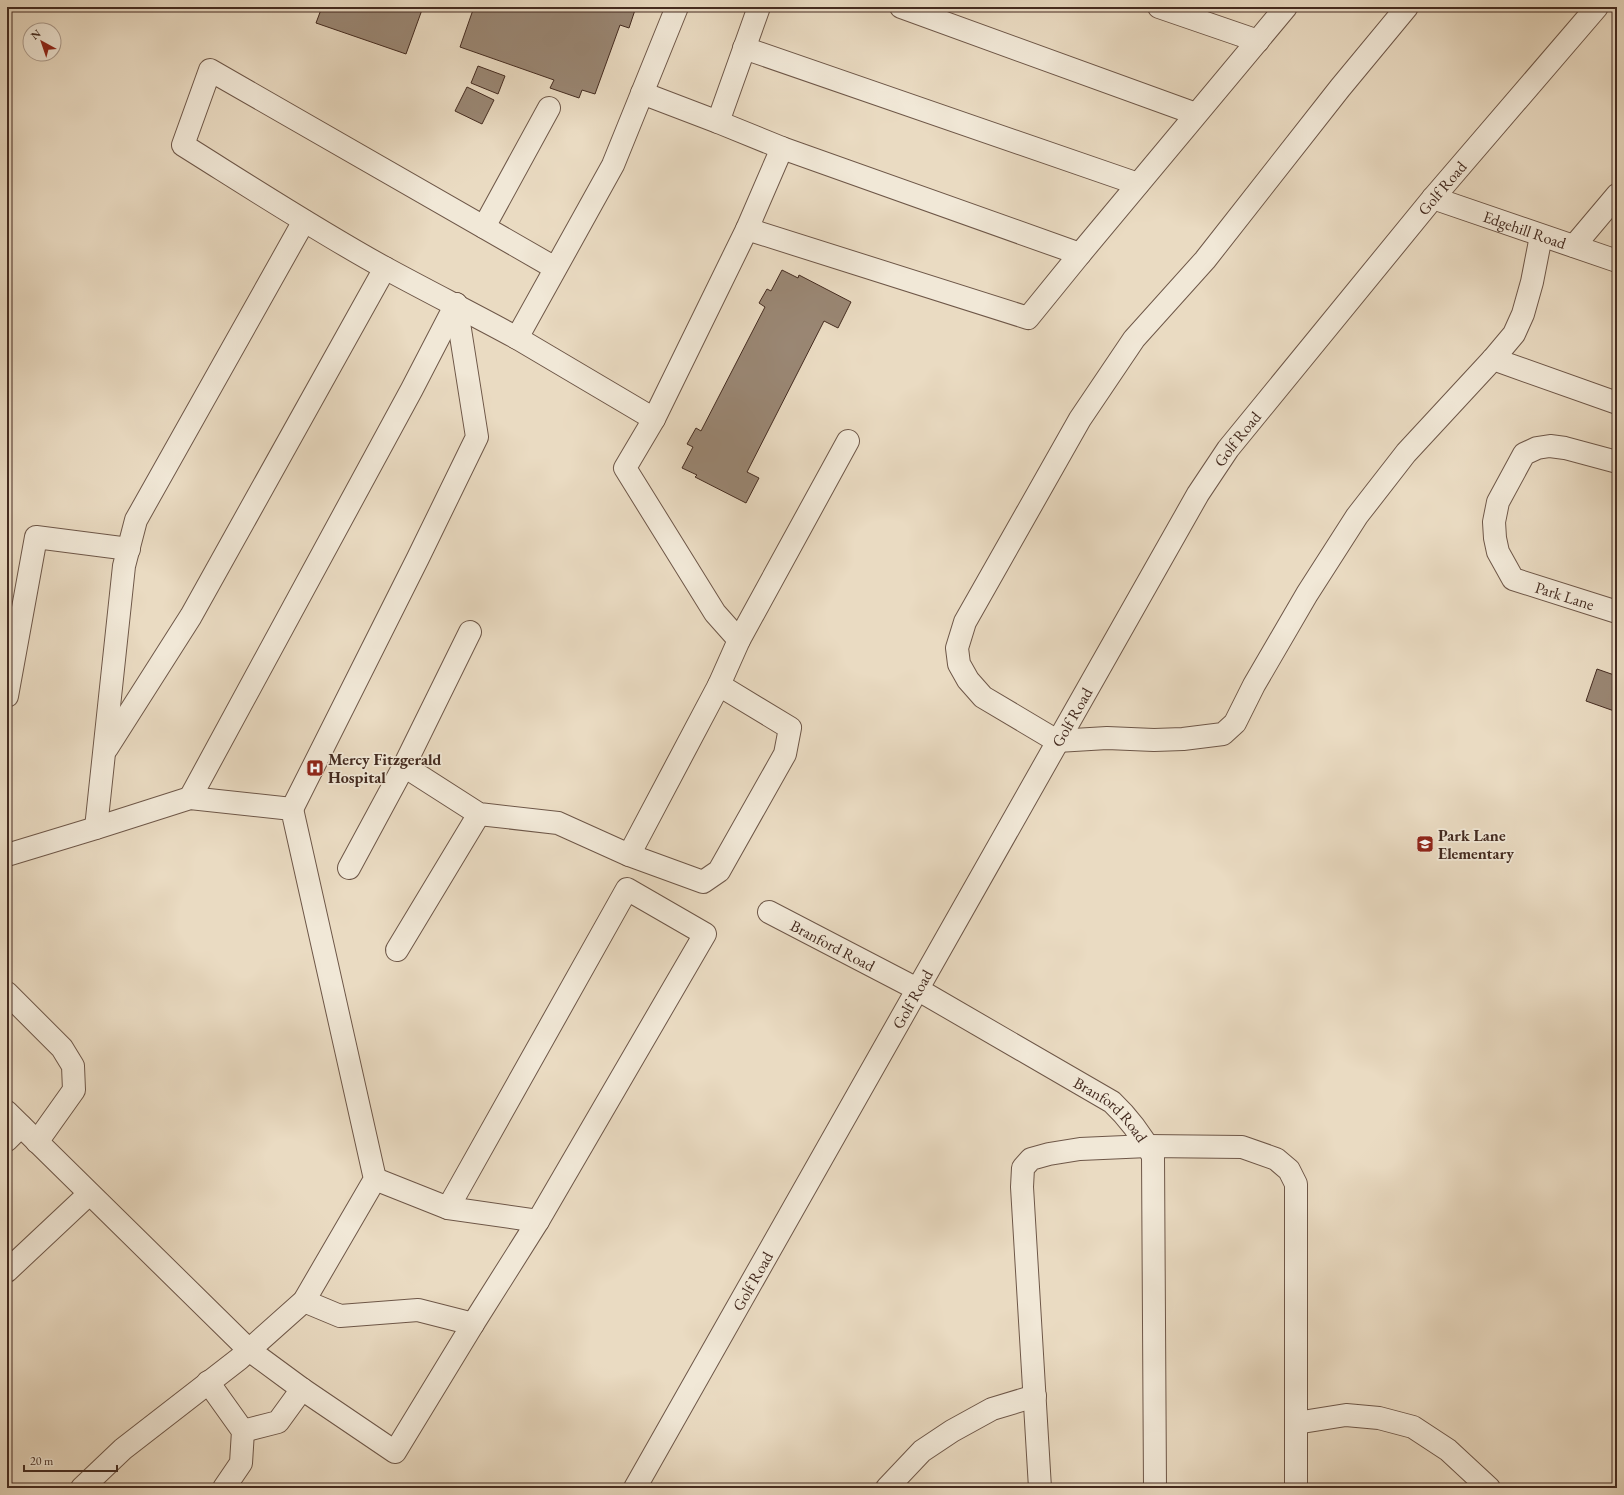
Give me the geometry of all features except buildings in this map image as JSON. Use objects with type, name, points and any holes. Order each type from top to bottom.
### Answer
[{"type":"street","points":[[516,338],[612,165],[677,7]]},
{"type":"street","points":[[718,122],[759,7]]},
{"type":"street","points":[[901,7],[1196,114]]},
{"type":"street","points":[[1159,7],[1258,41]]},
{"type":"street","points":[[747,228],[1028,318],[1286,7]]},
{"type":"street","points":[[1407,7],[1340,88],[1205,260],[1134,339],[1080,419],[965,622],[957,648],[960,664],[968,680],[983,697],[1057,741],[1107,738],[1183,739],[1223,734],[1235,722],[1254,685],[1307,594],[1357,516],[1406,453],[1494,359],[1514,334],[1523,314],[1532,282],[1541,236]]},
{"type":"street","name":"Golf Road","points":[[635,1488],[1198,494],[1228,449],[1433,198],[1597,7]]},
{"type":"street","points":[[744,48],[1138,184]]},
{"type":"street","points":[[555,268],[210,70],[183,145],[304,221],[385,268],[456,304],[654,419]]},
{"type":"street","points":[[642,93],[782,148],[1080,254]]},
{"type":"street","points":[[484,227],[549,108]]},
{"type":"street","points":[[739,640],[715,613],[625,468],[654,419],[747,228],[782,148]]},
{"type":"street","points":[[1574,246],[1617,195]]},
{"type":"street","name":"Edgehill Road","points":[[1433,198],[1617,261]]},
{"type":"street","points":[[96,828],[124,566],[136,520],[304,221]]},
{"type":"street","points":[[104,753],[191,616],[385,268]]},
{"type":"street","points":[[190,798],[412,389],[456,304]]},
{"type":"street","points":[[82,1488],[123,1449],[249,1350],[304,1301],[375,1179],[292,809],[477,437],[456,304]]},
{"type":"street","points":[[1494,359],[1617,403]]},
{"type":"street","points":[[629,855],[719,685],[739,640],[848,441]]},
{"type":"street","name":"Park Lane","points":[[1617,462],[1565,448],[1550,446],[1537,448],[1524,454],[1498,502],[1494,522],[1498,552],[1513,579],[1617,612]]},
{"type":"street","points":[[7,696],[36,537],[129,549]]},
{"type":"street","points":[[349,868],[404,766],[470,632]]},
{"type":"street","points":[[404,766],[479,814],[558,823],[629,855],[703,882],[719,871],[785,754],[790,728],[719,685]]},
{"type":"street","points":[[7,855],[190,798],[292,809]]},
{"type":"street","points":[[397,950],[479,814]]},
{"type":"street","points":[[12,1126],[37,1142],[249,1350],[302,1389],[395,1452],[538,1221],[705,934],[627,889],[448,1208]]},
{"type":"street","name":"Branford Road","points":[[769,912],[917,989],[1112,1102],[1129,1118],[1142,1136],[1153,1156],[1155,1488]]},
{"type":"street","points":[[7,993],[62,1048],[73,1066],[74,1090],[37,1142]]},
{"type":"street","points":[[1040,1488],[1022,1168],[1031,1159],[1049,1154],[1080,1149],[1148,1146],[1242,1147],[1276,1159],[1289,1170],[1296,1184],[1296,1488]]},
{"type":"street","points":[[375,1179],[448,1208],[538,1221]]},
{"type":"street","points":[[7,1270],[89,1194]]},
{"type":"street","points":[[304,1301],[340,1316],[418,1310],[473,1324]]},
{"type":"street","points":[[208,1382],[242,1431],[241,1463],[224,1488]]},
{"type":"street","points":[[242,1431],[278,1422],[302,1389]]},
{"type":"street","points":[[887,1488],[922,1451],[952,1431],[992,1409],[1035,1396]]},
{"type":"street","points":[[1296,1423],[1346,1415],[1379,1418],[1413,1427],[1448,1450],[1489,1488]]},
{"type":"place","name":"Mercy Fitzgerald Hospital","points":[[315,768]]},
{"type":"place","name":"Park Lane Elementary","points":[[1425,844]]}]
